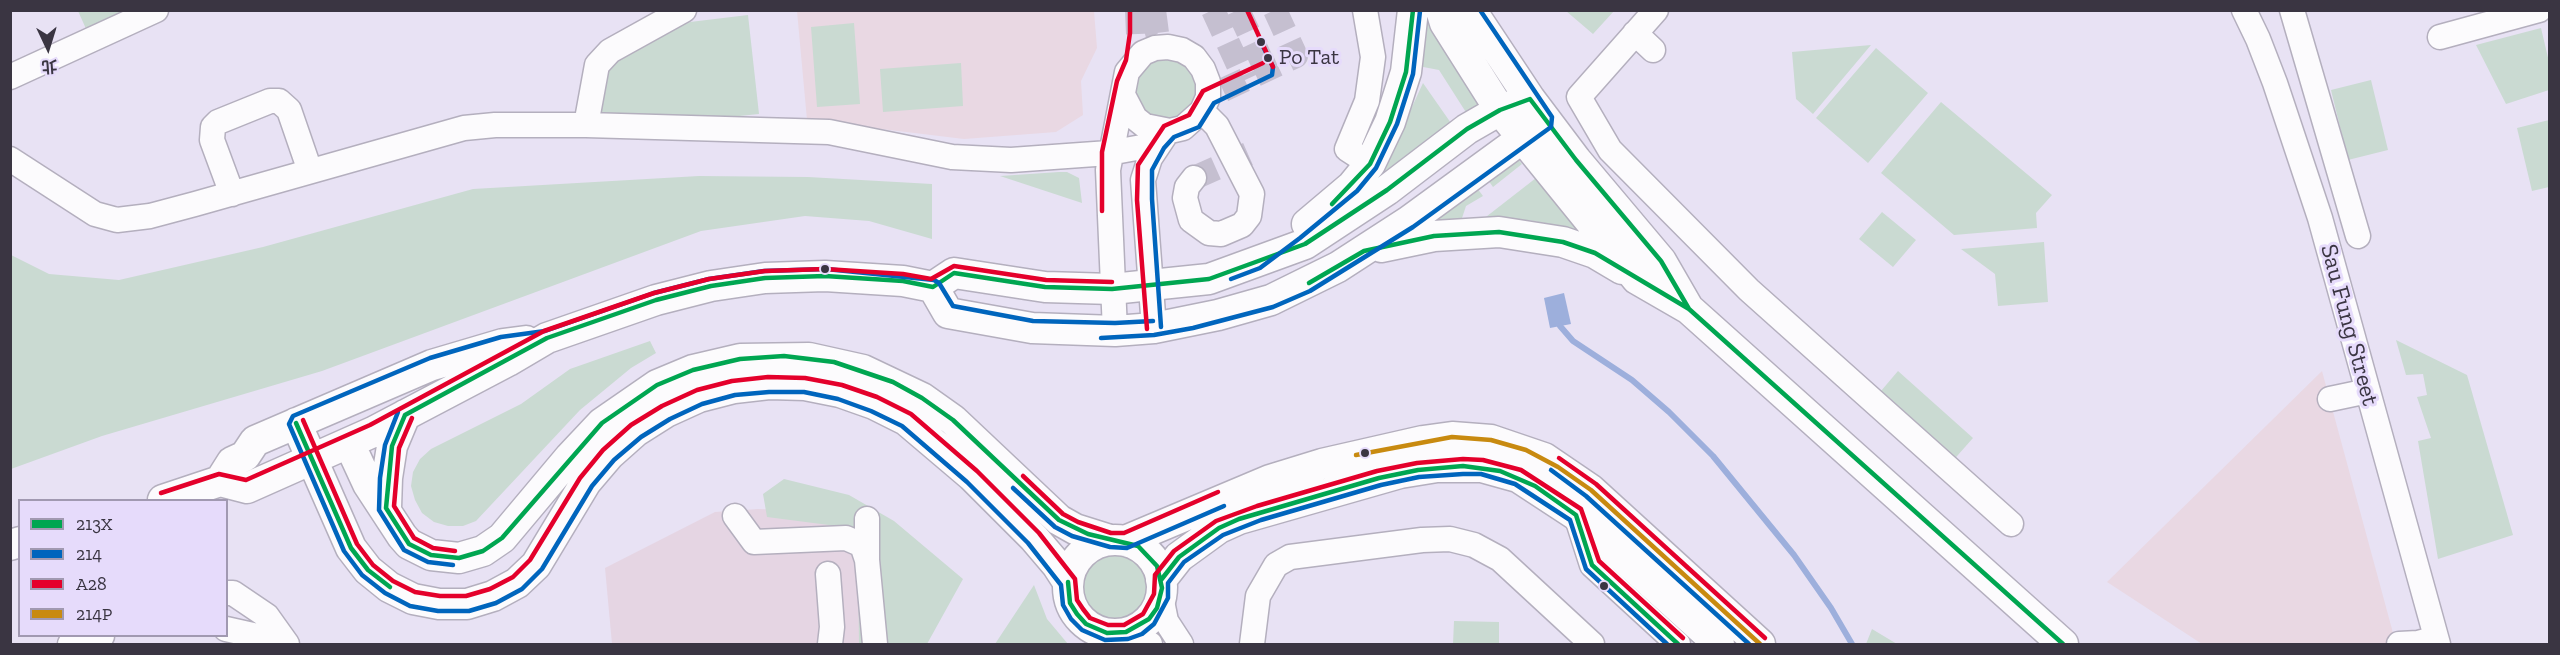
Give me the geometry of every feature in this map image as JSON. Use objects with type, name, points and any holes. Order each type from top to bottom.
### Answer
[{"type":"main road","points":[[1256,262],[1326,210],[1352,186],[1370,164],[1390,122],[1406,72],[1413,10]]},
{"type":"main road","points":[[1441,10],[1445,22],[1500,110],[1637,279]]},
{"type":"main road","points":[[1471,10],[1538,110],[1576,160],[1661,261],[1689,309]]},
{"type":"main road","points":[[169,499],[220,481],[247,488],[304,441],[349,443],[508,361],[547,338],[646,303],[711,286],[765,279],[825,276],[903,281],[933,287],[954,273],[1045,287],[1112,289],[1209,279],[1305,244],[1336,225],[1467,129],[1500,110],[1538,110]]},
{"type":"main road","points":[[933,287],[948,313],[1032,328],[1115,331],[1154,328],[1191,321],[1271,300],[1307,284],[1364,251],[1522,139],[1538,110]]},
{"type":"main road","points":[[1364,251],[1434,236],[1499,232],[1529,235],[1573,245],[1595,253],[1689,309],[2063,645]]},
{"type":"main road","points":[[220,481],[232,462],[245,456],[266,458],[304,441],[432,365],[502,344],[547,338]]},
{"type":"main road","points":[[349,443],[368,484],[386,508],[402,536],[420,550],[445,558],[472,555],[502,538],[586,439],[636,397],[675,376],[717,364],[784,356],[825,361],[863,370],[922,398],[960,427],[1059,520],[1075,529],[1138,546],[1157,566],[1161,588]]},
{"type":"main road","points":[[304,441],[351,548],[368,570],[389,587],[413,599],[440,604],[467,604],[509,588],[536,565],[586,482],[609,455],[636,431],[666,412],[699,397],[734,388],[769,384],[805,385],[840,392],[874,404],[906,420],[972,476],[1034,538],[1068,582]]},
{"type":"main road","points":[[386,508],[387,478],[392,446],[405,415]]},
{"type":"main road","points":[[1719,645],[1576,515],[1535,486],[1500,471],[1463,466],[1418,470],[1379,478],[1239,519],[1219,528],[1179,557],[1161,588],[1149,619],[1138,638],[1107,633],[1086,624],[1070,603],[1068,582],[1072,566],[1081,554],[1094,544],[1117,540],[1270,480],[1322,464],[1423,441],[1452,437],[1491,440],[1535,454],[1583,483],[1760,645]]},
{"type":"street","points":[[10,78],[156,10]]},
{"type":"street","points":[[586,125],[597,65],[610,51],[684,10]]},
{"type":"street","points":[[1365,10],[1373,57],[1367,101],[1347,149],[1370,164]]},
{"type":"street","points":[[1656,10],[1579,97],[1611,150],[1749,290],[2011,524]]},
{"type":"street","name":"Sau Fung Street","points":[[2244,10],[2258,39],[2320,218],[2437,641]]},
{"type":"street","points":[[2292,10],[2358,236]]},
{"type":"street","points":[[2439,37],[2539,10]]},
{"type":"street","points":[[1635,33],[1653,50]]},
{"type":"street","points":[[1115,331],[1109,153],[1124,95],[1125,78],[1133,62],[1138,34]]},
{"type":"street","points":[[1133,62],[1155,48],[1168,46],[1194,57],[1203,69],[1208,82],[1217,126],[1247,171],[1252,194],[1249,216],[1232,231],[1221,234],[1199,228],[1186,210],[1187,187],[1194,178]]},
{"type":"street","points":[[1124,95],[1131,113],[1145,126],[1164,138]]},
{"type":"street","points":[[10,159],[95,214],[117,220],[150,216],[464,128],[495,125],[586,125],[829,132],[952,157],[1011,160],[1109,153],[1164,138],[1183,128],[1211,99]]},
{"type":"street","points":[[232,194],[212,140],[213,127],[218,122],[270,101],[279,101],[289,110],[310,171]]},
{"type":"street","points":[[1154,328],[1143,180],[1145,168],[1164,138]]},
{"type":"street","points":[[2330,399],[2368,391]]},
{"type":"street","points":[[1576,515],[1592,565],[1678,645]]},
{"type":"street","points":[[735,516],[754,542],[846,538],[862,545],[867,560]]},
{"type":"street","points":[[867,519],[867,560],[875,645]]},
{"type":"street","points":[[1252,645],[1258,596],[1276,565],[1290,557],[1422,540],[1450,540],[1474,545],[1500,559],[1592,645]]},
{"type":"street","points":[[828,574],[832,627],[830,645]]},
{"type":"street","points":[[1161,588],[1166,621],[1181,645]]},
{"type":"street","points":[[228,593],[233,592],[267,616],[285,643]]},
{"type":"street","points":[[228,629],[285,643]]},
{"type":"street","points":[[70,645],[98,637]]},
{"type":"street","points":[[2399,645],[2437,641]]},
{"type":"shaded area","points":[[78,11],[120,11],[123,16],[87,31]]},
{"type":"shaded area","points":[[797,11],[1094,11],[1097,48],[1081,81],[1083,115],[1056,132],[964,139],[807,120]]},
{"type":"shaded area","points":[[1566,11],[1614,11],[1593,34]]},
{"type":"shaded area","points":[[748,15],[759,114],[701,120],[592,119],[599,79],[632,44],[690,22]]},
{"type":"shaded area","points":[[1427,16],[1480,102],[1477,112],[1469,117],[1439,70],[1418,66]]},
{"type":"shaded area","points":[[854,23],[860,104],[817,107],[811,27]]},
{"type":"shaded area","points":[[2541,28],[2549,62],[2549,90],[2506,104],[2476,45]]},
{"type":"shaded area","points":[[1871,45],[1813,114],[1796,99],[1792,52]]},
{"type":"shaded area","points":[[1876,48],[1928,93],[1868,163],[1816,118]]},
{"type":"shaded area","points":[[1153,54],[1188,60],[1202,93],[1181,122],[1146,120],[1130,79]]},
{"type":"shaded area","points":[[961,63],[963,106],[883,112],[880,69]]},
{"type":"shaded area","points":[[2371,80],[2388,150],[2348,160],[2331,90]]},
{"type":"shaded area","points":[[1423,83],[1453,126],[1378,181]]},
{"type":"shaded area","points":[[1941,102],[2052,195],[2036,213],[2037,228],[1954,235],[1881,173]]},
{"type":"shaded area","points":[[2549,120],[2549,187],[2532,191],[2517,128]]},
{"type":"shaded area","points":[[1516,157],[1522,164],[1493,187],[1488,180]]},
{"type":"shaded area","points":[[1067,172],[1079,178],[1082,203],[1000,176]]},
{"type":"shaded area","points":[[699,176],[808,177],[932,184],[932,239],[869,221],[805,216],[701,231],[322,371],[102,436],[11,469],[11,255],[49,274],[119,280],[263,247],[473,189]]},
{"type":"shaded area","points":[[1536,178],[1583,237],[1561,226],[1528,220],[1482,220]]},
{"type":"shaded area","points":[[1477,188],[1483,196],[1466,206],[1461,221],[1430,225]]},
{"type":"shaded area","points":[[1882,212],[1916,240],[1893,267],[1859,239]]},
{"type":"shaded area","points":[[2044,242],[2048,302],[1998,306],[1995,274],[1961,249]]},
{"type":"shaded area","points":[[2396,340],[2467,375],[2513,535],[2438,559],[2418,441],[2431,438],[2417,397],[2427,395],[2423,374],[2406,375]]},
{"type":"shaded area","points":[[650,341],[656,353],[631,368],[580,410],[476,521],[463,526],[448,526],[434,522],[422,513],[411,486],[413,472],[420,459],[431,449],[521,404],[570,369]]},
{"type":"shaded area","points":[[1898,371],[1973,438],[1950,464],[1875,398]]},
{"type":"shaded area","points":[[2322,371],[2396,644],[2202,644],[2107,582]]},
{"type":"shaded area","points":[[784,479],[849,495],[894,521],[963,579],[927,644],[859,644],[858,565],[875,531],[767,517],[763,494]]},
{"type":"shaded area","points":[[758,509],[879,513],[886,644],[612,644],[605,568],[715,512]]},
{"type":"shaded area","points":[[1120,552],[1133,558],[1142,567],[1146,573],[1148,587],[1146,601],[1138,612],[1127,620],[1106,622],[1088,612],[1080,601],[1078,580],[1088,562],[1099,554]]},
{"type":"shaded area","points":[[1034,585],[1047,619],[1068,644],[995,644]]},
{"type":"shaded area","points":[[1454,621],[1499,622],[1499,644],[1453,644]]},
{"type":"shaded area","points":[[1872,629],[1897,644],[1866,644]]},
{"type":"water","points":[[1564,293],[1571,324],[1550,328],[1544,298]]},
{"type":"waterway","points":[[1560,326],[1573,341],[1632,380],[1669,412],[1713,456],[1794,555],[1831,608],[1852,644]]},
{"type":"tunnel","points":[[1137,10],[1138,34]]},
{"type":"tunnel","points":[[1154,10],[1157,33],[1168,47]]},
{"type":"tunnel","points":[[1213,10],[1245,80]]},
{"type":"tunnel","points":[[1238,10],[1266,70]]},
{"type":"tunnel","points":[[1223,90],[1296,56],[1275,10]]},
{"type":"tunnel","points":[[1194,178],[1248,154]]},
{"type":"transit line","name":"A28","points":[[1102,211],[1102,152],[1117,81],[1126,60],[1130,33],[1130,10]]},
{"type":"transit line","name":"A28","points":[[1247,10],[1273,67]]},
{"type":"transit line","name":"213X","points":[[1332,204],[1370,164],[1390,122],[1406,72],[1413,10]]},
{"type":"transit line","name":"214","points":[[1101,338],[1154,335],[1193,328],[1273,307],[1310,291],[1413,227],[1551,127],[1552,117],[1480,10]]},
{"type":"transit line","name":"214","points":[[1231,279],[1260,268],[1300,238],[1357,191],[1376,168],[1397,124],[1413,74],[1420,11]]},
{"type":"transit line","name":"214","points":[[1161,327],[1152,170],[1164,148],[1174,137],[1199,127],[1214,103],[1272,75],[1273,67],[1261,42]]},
{"type":"transit line","name":"A28","points":[[1147,329],[1137,200],[1138,165],[1164,126],[1189,115],[1203,91],[1263,63]]},
{"type":"transit line","name":"213X","points":[[405,415],[547,338],[656,300],[711,286],[765,278],[825,276],[903,281],[933,287],[954,273],[1045,287],[1112,289],[1209,279],[1305,244],[1387,190],[1467,129],[1500,110],[1530,99],[1576,160],[1661,261],[1689,309]]},
{"type":"transit line","name":"213X","points":[[1309,283],[1364,251],[1434,236],[1499,232],[1563,242],[1595,253],[1689,309],[2063,644]]},
{"type":"transit line","name":"A28","points":[[161,493],[219,474],[246,480],[370,425],[544,331],[654,293],[709,279],[765,271],[825,269],[903,274],[931,279],[954,266],[1046,280],[1112,282]]},
{"type":"transit line","name":"214","points":[[1153,321],[1115,323],[1033,321],[953,306],[939,283],[934,280],[826,269],[764,271],[709,279],[654,293],[545,331],[501,337],[430,358],[293,416],[289,424],[344,551],[362,575],[385,593],[410,606],[438,611],[469,611],[496,603],[522,589],[542,569],[592,486],[614,460],[641,437],[670,419],[702,404],[735,395],[804,392],[838,399],[902,426],[967,482],[1028,543],[1061,585],[1063,605],[1071,619],[1082,630],[1105,640],[1128,639],[1142,634],[1154,624],[1168,598],[1168,583],[1184,562],[1223,535],[1261,520],[1381,485],[1419,477],[1481,474],[1515,484],[1570,520],[1586,569],[1667,644]]},
{"type":"transit line","name":"213X","points":[[405,415],[392,446],[386,508],[409,544],[431,555],[459,558],[483,551],[502,538],[602,423],[657,385],[693,370],[740,359],[784,356],[834,362],[893,382],[922,398],[953,420],[1059,520],[1088,534],[1138,546],[1157,566],[1162,588],[1157,608],[1149,619],[1126,632],[1107,633],[1086,624],[1077,614],[1070,603],[1068,582]]},
{"type":"transit line","name":"A28","points":[[303,420],[357,544],[373,565],[393,581],[415,592],[440,596],[466,596],[490,589],[513,577],[530,560],[580,478],[603,450],[631,425],[662,406],[697,390],[732,381],[768,377],[805,378],[842,385],[877,397],[911,414],[977,471],[1039,533],[1075,579],[1077,600],[1083,609],[1090,618],[1108,625],[1124,625],[1143,614],[1154,594],[1155,575],[1174,551],[1216,521],[1257,506],[1377,471],[1417,463],[1463,459],[1483,460],[1521,470],[1581,509],[1599,561],[1683,638]]},
{"type":"transit line","name":"214","points":[[398,412],[385,445],[380,478],[379,510],[404,550],[428,562],[453,565]]},
{"type":"transit line","name":"A28","points":[[412,418],[399,448],[394,506],[414,538],[433,548],[455,551]]},
{"type":"transit line","name":"213X","points":[[296,423],[351,548],[368,570],[390,587]]},
{"type":"transit line","name":"214P","points":[[1356,455],[1452,437],[1491,440],[1526,450],[1558,467],[1591,490],[1760,644]]},
{"type":"transit line","name":"A28","points":[[1559,458],[1596,484],[1765,638]]},
{"type":"transit line","name":"213X","points":[[1161,580],[1179,557],[1219,528],[1239,519],[1379,478],[1418,470],[1463,466],[1500,471],[1535,486],[1576,515]]},
{"type":"transit line","name":"214","points":[[1551,470],[1586,496],[1749,644]]},
{"type":"transit line","name":"A28","points":[[1023,476],[1063,514],[1078,522],[1111,533],[1124,533],[1218,492]]},
{"type":"transit line","name":"214","points":[[1013,488],[1055,527],[1072,536],[1110,547],[1127,548],[1224,506]]},
{"type":"transit line","name":"213X","points":[[1576,515],[1592,565],[1678,644]]},
{"type":"place","name":"Po Tat","points":[[1268,58]]}]
